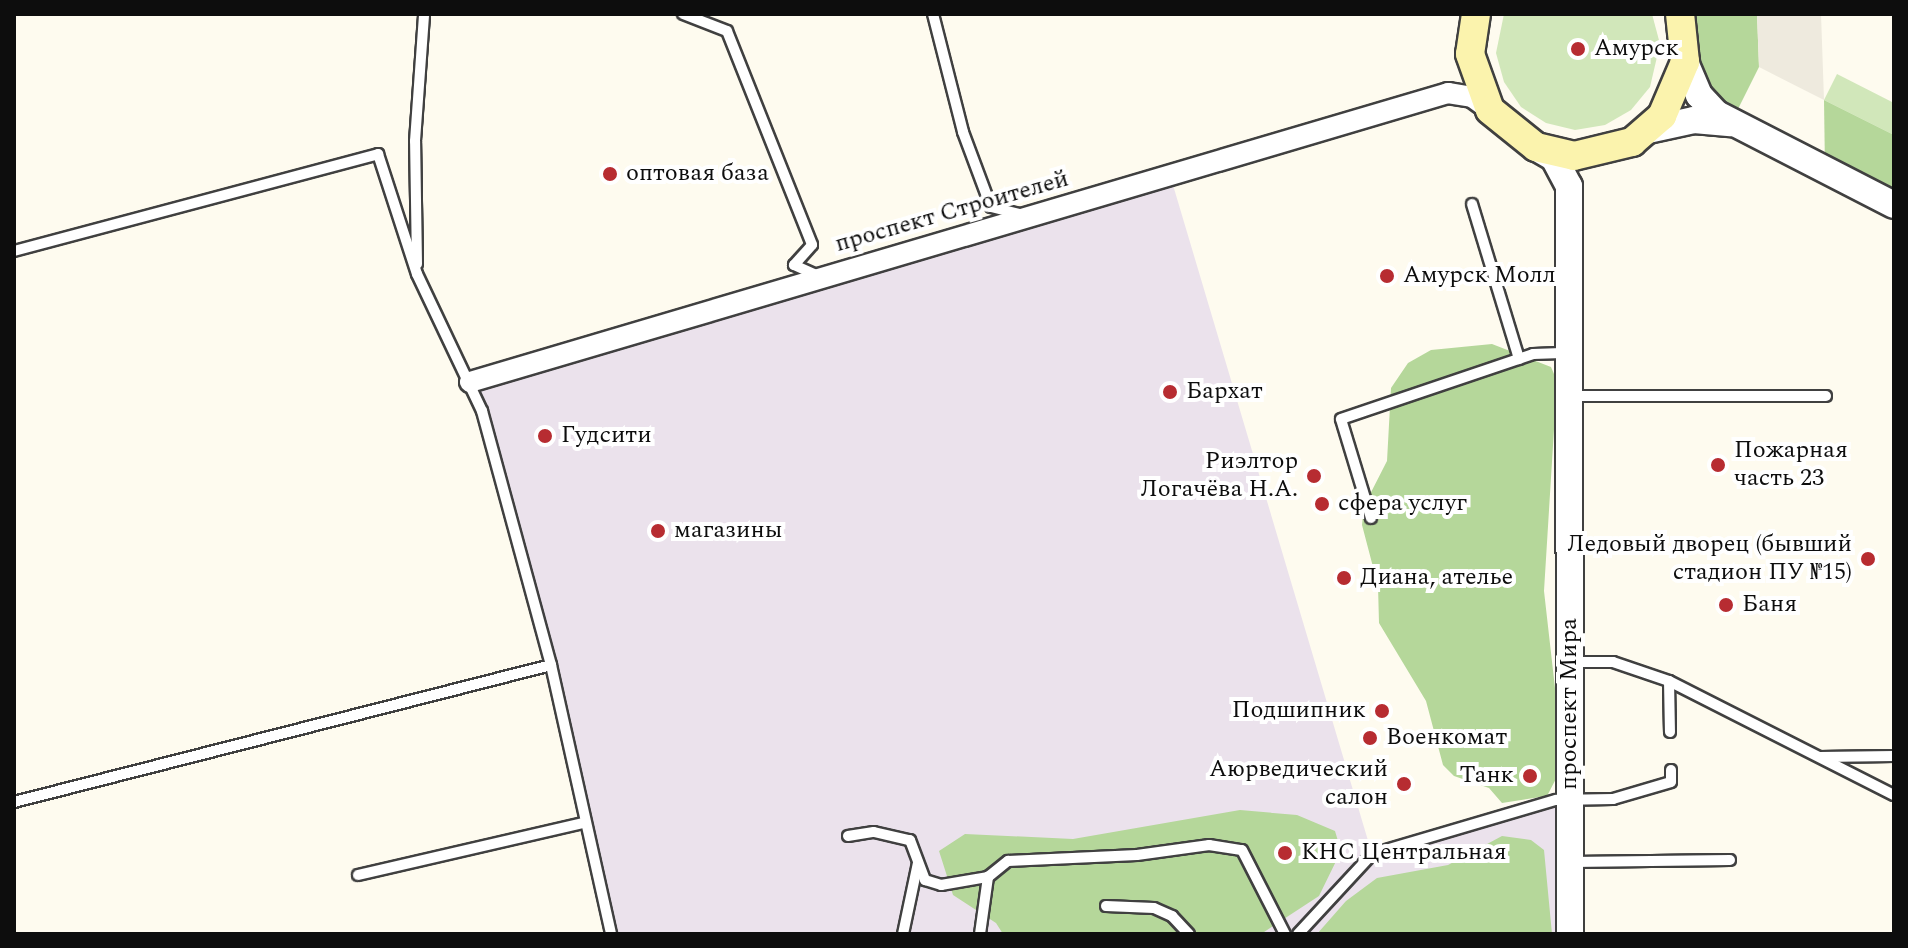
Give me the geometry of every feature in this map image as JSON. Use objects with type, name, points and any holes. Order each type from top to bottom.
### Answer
[{"type":"main road","points":[[1476,14],[1470,54],[1490,110],[1536,147],[1594,155],[1648,130],[1673,100],[1685,62],[1682,17]]},
{"type":"street","points":[[1470,54],[1448,93],[1472,97],[1490,110]]},
{"type":"street","points":[[1685,62],[1699,95],[1731,123],[1894,205]]},
{"type":"street","name":"проспект Строителей","points":[[470,382],[1448,93]]},
{"type":"street","points":[[1648,130],[1694,120],[1731,123]]},
{"type":"street","points":[[1536,147],[1554,158],[1569,186]]},
{"type":"street","points":[[1569,186],[1579,164],[1594,155]]},
{"type":"street","name":"проспект Мира","points":[[1569,186],[1570,934]]},
{"type":"lane","points":[[417,274],[415,141],[424,14]]},
{"type":"lane","points":[[683,14],[712,19],[727,31],[812,245],[794,265],[822,278]]},
{"type":"lane","points":[[933,14],[963,132],[991,207],[1030,216]]},
{"type":"lane","points":[[14,251],[378,154],[417,274],[470,382],[551,665],[583,823],[611,934]]},
{"type":"lane","points":[[1472,204],[1519,359]]},
{"type":"lane","points":[[1371,518],[1341,419],[1519,359],[1569,353]]},
{"type":"lane","points":[[1569,396],[1826,396]]},
{"type":"lane","points":[[1570,662],[1613,662],[1669,681],[1894,795]]},
{"type":"lane","points":[[14,802],[551,665]]},
{"type":"lane","points":[[1669,681],[1670,732]]},
{"type":"lane","points":[[1818,757],[1894,756]]},
{"type":"lane","points":[[1298,934],[1372,854],[1570,800],[1628,795],[1671,782],[1671,770]]},
{"type":"lane","points":[[358,875],[583,823]]},
{"type":"lane","points":[[848,836],[895,834],[910,840],[925,880],[941,885],[988,877],[1008,861],[1124,856],[1209,845],[1242,850],[1285,934]]},
{"type":"lane","points":[[1570,862],[1730,860]]},
{"type":"lane","points":[[903,934],[919,861]]},
{"type":"lane","points":[[980,934],[988,877]]},
{"type":"lane","points":[[1106,906],[1154,908],[1172,916],[1189,934]]},
{"type":"shaded area","points":[[1757,14],[1821,14],[1824,100],[1759,67]]},
{"type":"shaded area","points":[[1170,175],[1372,854],[1556,800],[1570,934],[611,934],[551,665],[470,382]]},
{"type":"green space","points":[[1504,14],[1652,14],[1660,44],[1650,87],[1631,110],[1605,125],[1575,130],[1546,123],[1521,107],[1504,82],[1496,53]]},
{"type":"green space","points":[[1684,14],[1757,14],[1759,67],[1731,123],[1706,104]]},
{"type":"green space","points":[[1837,74],[1894,103],[1894,135],[1824,100]]},
{"type":"green space","points":[[1824,100],[1894,135],[1894,205],[1825,170]]},
{"type":"green space","points":[[1492,344],[1551,367],[1557,381],[1544,591],[1561,741],[1559,773],[1547,796],[1502,803],[1489,788],[1454,776],[1443,765],[1426,701],[1379,623],[1378,586],[1362,525],[1364,506],[1387,461],[1391,388],[1408,363],[1431,350]]},
{"type":"green space","points":[[1240,810],[1297,815],[1335,831],[1341,851],[1319,896],[1261,934],[1003,934],[996,923],[953,895],[939,851],[965,834],[1073,839]]},
{"type":"green space","points":[[1502,836],[1531,840],[1544,850],[1552,934],[1317,934],[1346,901],[1377,878],[1448,865]]},
{"type":"place","name":"Амурск","points":[[1578,49]]},
{"type":"place","name":"оптовая база","points":[[610,174]]},
{"type":"place","name":"Амурск Молл","points":[[1387,276]]},
{"type":"place","name":"Бархат","points":[[1170,392]]},
{"type":"place","name":"Гудсити","points":[[545,436]]},
{"type":"place","name":"Пожарная часть 23","points":[[1718,465]]},
{"type":"place","name":"Риэлтор Логачёва Н.А.","points":[[1314,476]]},
{"type":"place","name":"сфера услуг","points":[[1322,504]]},
{"type":"place","name":"магазины","points":[[658,531]]},
{"type":"place","name":"Ледовый дворец (бывший cтадион ПУ №15)","points":[[1868,559]]},
{"type":"place","name":"Диана, ателье","points":[[1344,578]]},
{"type":"place","name":"Баня","points":[[1726,605]]},
{"type":"place","name":"Подшипник","points":[[1382,711]]},
{"type":"place","name":"Военкомат","points":[[1370,738]]},
{"type":"place","name":"Танк","points":[[1530,776]]},
{"type":"place","name":"Аюрведический салон","points":[[1404,784]]},
{"type":"place","name":"КНС Центральная","points":[[1285,853]]}]
